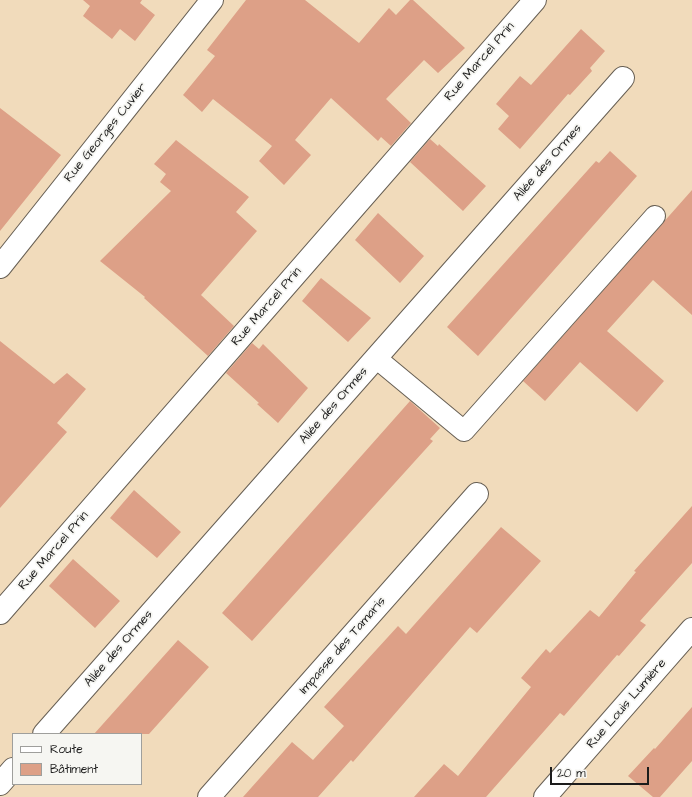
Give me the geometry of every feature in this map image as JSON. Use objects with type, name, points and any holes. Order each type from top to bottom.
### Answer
[{"type":"street","name":"Rue Georges Cuvier","points":[[0,267],[212,0]]},
{"type":"street","name":"Rue Marcel Prin","points":[[0,613],[535,0]]},
{"type":"street","name":"Allée des Ormes","points":[[45,733],[624,78]]},
{"type":"street","name":"Impasse des Tamaris","points":[[210,797],[477,494]]},
{"type":"street","name":"Rue Louis Lumière","points":[[545,797],[692,629]]},
{"type":"street","points":[[0,784],[12,770]]},
{"type":"lane","points":[[376,358],[464,431],[655,216]]},
{"type":"building","points":[[83,0],[142,0],[140,3],[155,15],[135,41],[120,29],[112,39],[83,16],[90,6]]},
{"type":"building","points":[[246,0],[305,0],[359,43],[389,8],[396,15],[410,0],[413,0],[465,48],[438,73],[424,60],[386,99],[411,123],[391,146],[381,137],[378,141],[331,98],[295,140],[311,155],[284,185],[259,161],[272,146],[213,99],[202,112],[183,95],[215,56],[207,50]]},
{"type":"building","points":[[581,29],[605,51],[590,68],[592,71],[570,95],[568,94],[520,149],[498,129],[509,116],[496,104],[520,76],[531,85]]},
{"type":"building","points":[[0,108],[61,155],[0,231]]},
{"type":"building","points":[[430,139],[438,146],[439,144],[486,186],[463,211],[410,162]]},
{"type":"building","points":[[176,140],[249,197],[236,212],[257,231],[201,295],[234,326],[208,356],[144,298],[145,297],[100,261],[171,191],[160,182],[166,174],[154,164]]},
{"type":"building","points":[[610,151],[637,176],[478,356],[447,327],[596,161],[599,163]]},
{"type":"building","points":[[692,190],[692,315],[653,280],[607,331],[664,381],[637,412],[580,362],[545,401],[523,381]]},
{"type":"building","points":[[378,213],[424,256],[400,283],[355,240]]},
{"type":"building","points":[[321,278],[371,318],[348,342],[302,301]]},
{"type":"building","points":[[0,341],[54,384],[67,373],[86,389],[57,423],[67,432],[0,508]]},
{"type":"building","points":[[252,343],[259,349],[263,344],[308,388],[278,423],[257,404],[259,403],[226,373]]},
{"type":"building","points":[[410,401],[440,428],[430,439],[433,441],[252,641],[222,613]]},
{"type":"building","points":[[134,490],[181,532],[157,558],[110,518]]},
{"type":"building","points":[[692,506],[692,563],[640,621],[646,625],[619,656],[617,655],[564,716],[560,713],[486,797],[414,797],[444,764],[458,776],[531,687],[521,678],[546,649],[550,653],[590,610],[599,617],[636,572],[634,571]]},
{"type":"building","points":[[501,527],[541,561],[477,633],[470,627],[353,762],[351,760],[318,797],[243,797],[292,742],[313,760],[344,726],[324,707],[398,626],[406,634]]},
{"type":"building","points":[[73,559],[120,601],[95,628],[49,586]]},
{"type":"building","points":[[178,640],[209,667],[149,734],[95,733]]},
{"type":"building","points":[[692,707],[692,761],[660,797],[653,797],[628,776],[654,748],[655,749]]}]
